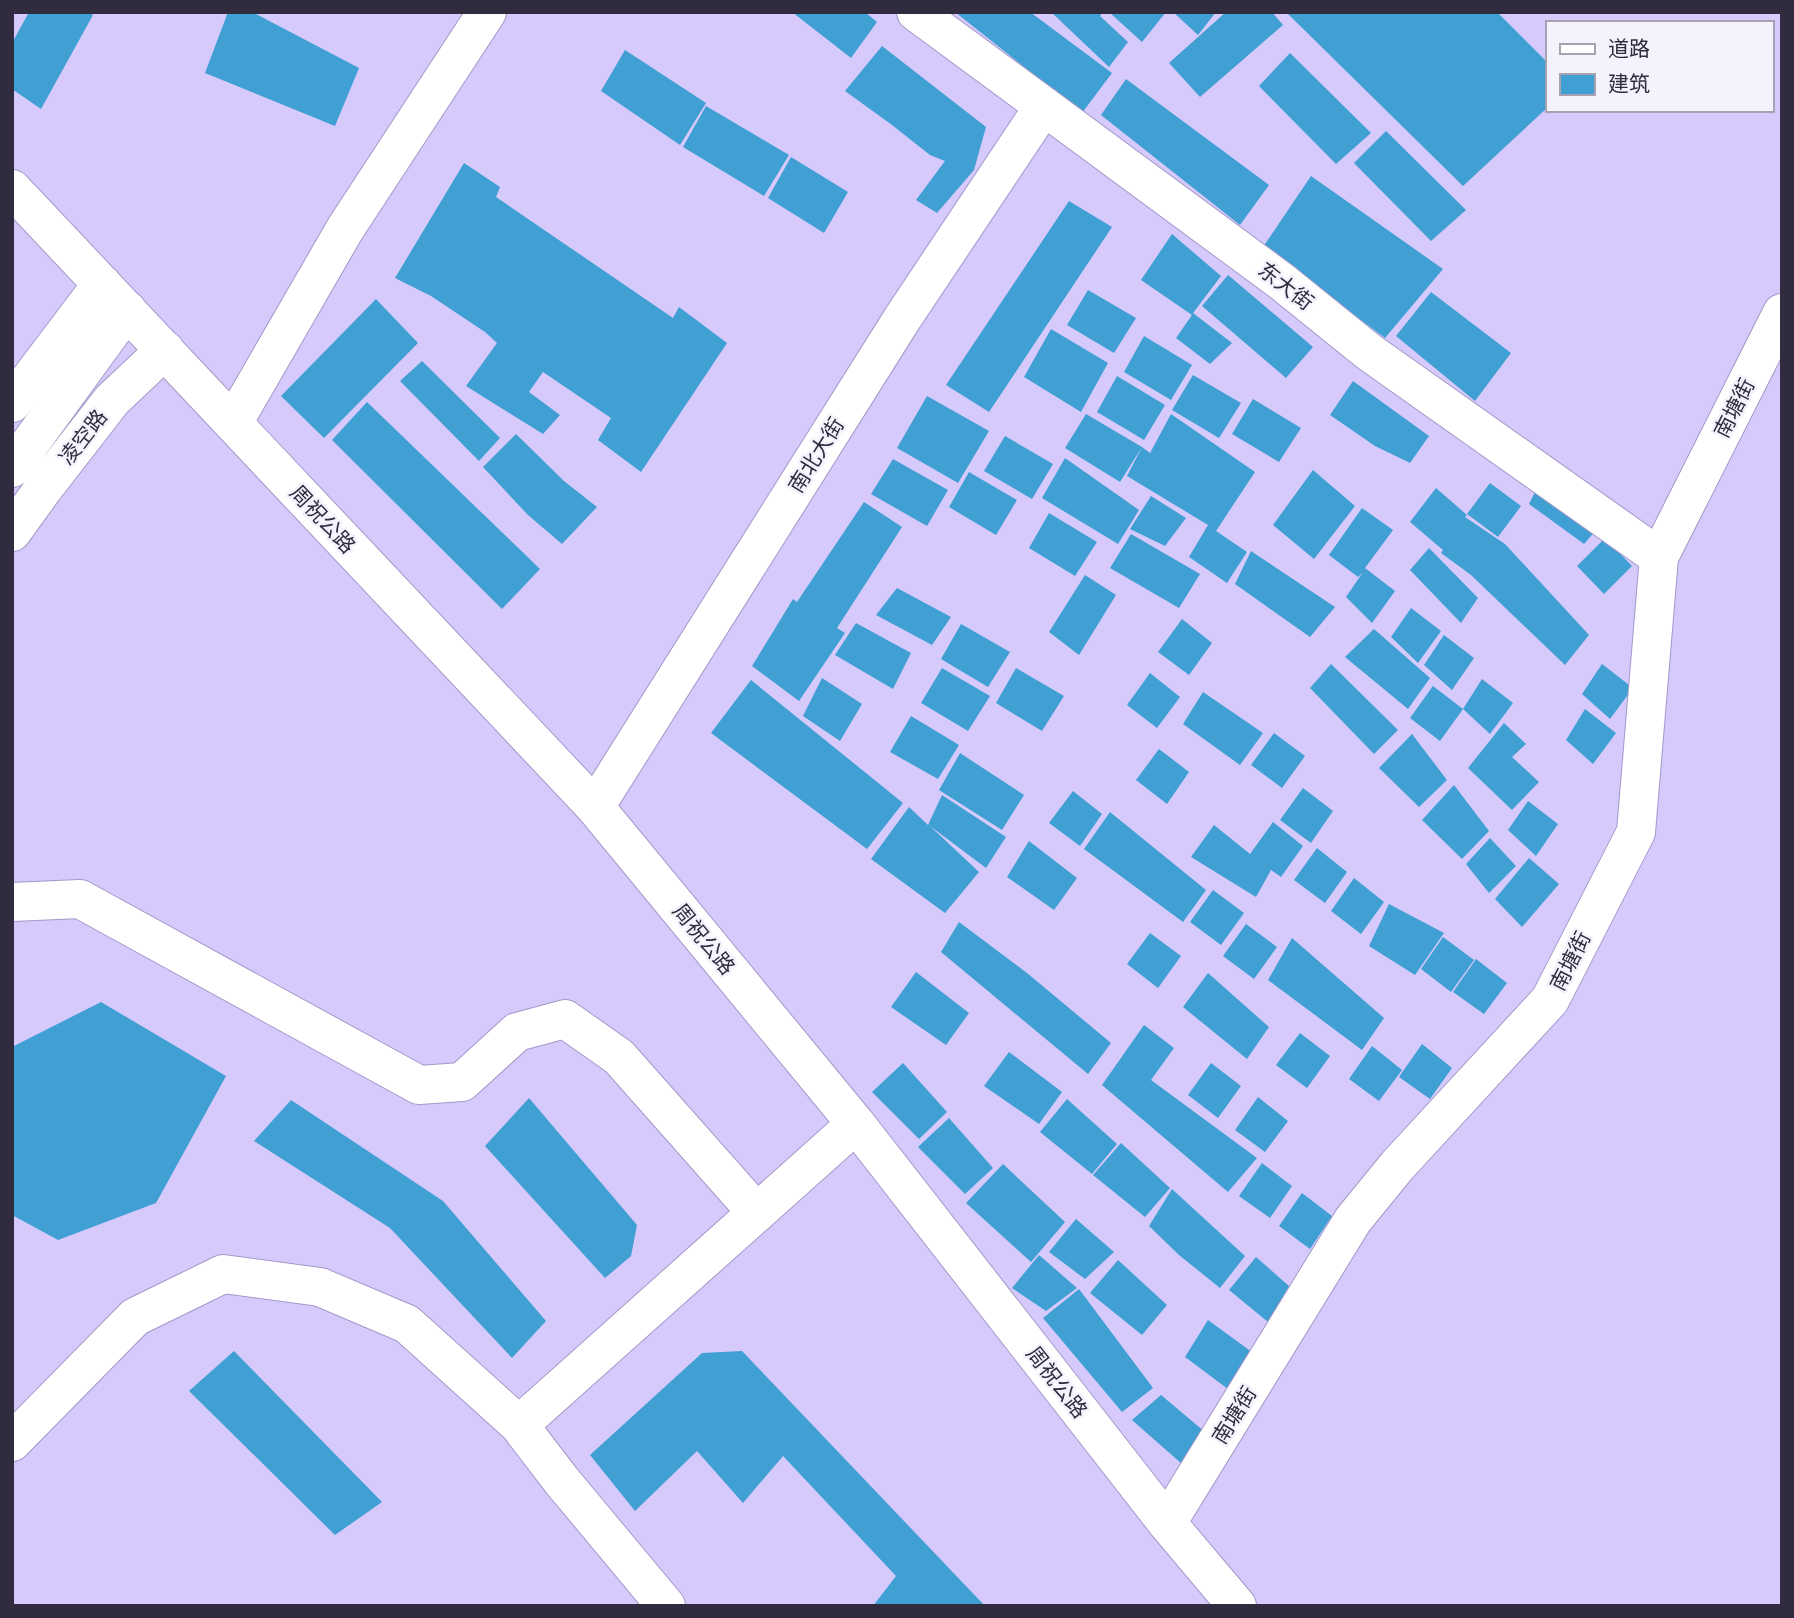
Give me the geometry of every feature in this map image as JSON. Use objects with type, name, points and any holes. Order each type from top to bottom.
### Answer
[{"type":"street","points":[[233,423],[345,229],[487,12]]},
{"type":"street","name":"东大街","points":[[916,12],[1281,281],[1369,352],[1659,557]]},
{"type":"street","name":"南北大街","points":[[595,807],[902,319],[1044,106]]},
{"type":"street","name":"周祝公路","points":[[12,190],[595,807],[856,1124],[1167,1523],[1237,1606]]},
{"type":"street","points":[[12,403],[115,297]]},
{"type":"street","name":"凌空路","points":[[12,468],[115,297]]},
{"type":"street","name":"南塘街","points":[[1167,1523],[1353,1220],[1397,1166],[1550,1000],[1636,832],[1659,557],[1782,313]]},
{"type":"street","name":"凌空路","points":[[12,532],[112,400],[165,350]]},
{"type":"street","points":[[12,902],[80,899],[419,1085],[462,1082],[517,1032],[565,1019],[620,1057],[757,1213]]},
{"type":"street","points":[[519,1425],[856,1124]]},
{"type":"street","points":[[12,1442],[135,1317],[223,1274],[320,1287],[407,1324],[519,1425],[666,1606]]},
{"type":"building","points":[[29,12],[89,12],[93,15],[41,109],[12,89],[12,43]]},
{"type":"building","points":[[228,12],[252,12],[359,68],[335,126],[205,73]]},
{"type":"building","points":[[792,12],[865,12],[877,22],[851,58]]},
{"type":"building","points":[[955,12],[1030,12],[1112,73],[1082,113]]},
{"type":"building","points":[[1051,12],[1103,12],[1100,16],[1128,42],[1109,67]]},
{"type":"building","points":[[1109,12],[1166,12],[1142,42]]},
{"type":"building","points":[[1173,12],[1216,12],[1198,35]]},
{"type":"building","points":[[1226,12],[1272,12],[1283,25],[1200,97],[1169,63]]},
{"type":"building","points":[[1286,12],[1497,12],[1546,61],[1546,109],[1463,186]]},
{"type":"building","points":[[882,46],[986,127],[974,170],[937,213],[916,200],[945,161],[930,155],[845,91]]},
{"type":"building","points":[[625,50],[706,103],[680,145],[601,91]]},
{"type":"building","points":[[1290,53],[1371,133],[1336,164],[1259,86]]},
{"type":"building","points":[[1126,79],[1269,185],[1240,225],[1101,115]]},
{"type":"building","points":[[706,106],[789,155],[764,196],[683,147]]},
{"type":"building","points":[[1386,131],[1466,210],[1431,241],[1354,163]]},
{"type":"building","points":[[791,157],[848,192],[824,233],[768,198]]},
{"type":"building","points":[[464,163],[500,187],[496,197],[673,318],[679,307],[727,343],[641,472],[598,440],[611,418],[543,372],[529,392],[560,415],[543,434],[466,386],[497,343],[431,296],[395,278]]},
{"type":"building","points":[[1311,176],[1443,269],[1385,338],[1263,247]]},
{"type":"building","points":[[1069,201],[1112,227],[989,412],[946,385]]},
{"type":"building","points":[[1172,234],[1221,276],[1193,313],[1232,343],[1210,364],[1176,338],[1192,315],[1141,280]]},
{"type":"building","points":[[1228,275],[1313,347],[1286,378],[1202,306]]},
{"type":"building","points":[[1088,290],[1136,318],[1114,353],[1067,325]]},
{"type":"building","points":[[1431,292],[1511,353],[1475,401],[1396,336]]},
{"type":"building","points":[[376,299],[418,343],[324,438],[281,396]]},
{"type":"building","points":[[1051,329],[1108,363],[1081,412],[1024,377]]},
{"type":"building","points":[[1144,336],[1192,365],[1171,400],[1124,372]]},
{"type":"building","points":[[422,361],[500,438],[479,461],[400,381]]},
{"type":"building","points":[[1193,375],[1241,403],[1219,438],[1172,410]]},
{"type":"building","points":[[1117,376],[1165,405],[1144,440],[1097,412]]},
{"type":"building","points":[[1353,381],[1429,436],[1410,463],[1375,446],[1330,415]]},
{"type":"building","points":[[927,396],[989,431],[958,483],[897,448]]},
{"type":"building","points":[[1253,399],[1301,428],[1279,462],[1232,434]]},
{"type":"building","points":[[367,402],[540,569],[502,609],[332,440]]},
{"type":"building","points":[[1086,414],[1142,447],[1120,482],[1065,448]]},
{"type":"building","points":[[1171,414],[1255,472],[1216,531],[1247,552],[1227,583],[1189,557],[1208,525],[1127,476],[1142,447],[1150,453]]},
{"type":"building","points":[[516,434],[564,481],[597,507],[562,544],[528,515],[483,467]]},
{"type":"building","points":[[1005,436],[1053,464],[1032,499],[984,471]]},
{"type":"building","points":[[1065,458],[1139,510],[1118,544],[1042,498]]},
{"type":"building","points":[[893,459],[948,490],[927,526],[871,494]]},
{"type":"building","points":[[1313,470],[1355,506],[1314,559],[1273,525]]},
{"type":"building","points":[[969,472],[1017,500],[996,535],[949,507]]},
{"type":"building","points":[[1543,476],[1603,522],[1584,544],[1529,504]]},
{"type":"building","points":[[1490,483],[1521,506],[1498,537],[1467,514]]},
{"type":"building","points":[[1436,488],[1467,515],[1465,517],[1505,544],[1589,635],[1565,665],[1471,575],[1441,553],[1443,550],[1410,522]]},
{"type":"building","points":[[1151,496],[1186,518],[1165,546],[1130,529]]},
{"type":"building","points":[[864,502],[902,527],[837,628],[845,633],[799,701],[752,666],[793,599],[797,602]]},
{"type":"building","points":[[1362,508],[1393,530],[1365,568],[1395,591],[1372,623],[1346,597],[1363,572],[1358,577],[1329,555]]},
{"type":"building","points":[[1049,513],[1097,542],[1075,576],[1029,548]]},
{"type":"building","points":[[1131,534],[1200,574],[1179,608],[1110,568]]},
{"type":"building","points":[[1605,538],[1632,566],[1604,594],[1577,566]]},
{"type":"building","points":[[1429,548],[1478,598],[1461,623],[1410,570]]},
{"type":"building","points":[[1251,551],[1335,607],[1310,637],[1235,584]]},
{"type":"building","points":[[1085,575],[1116,595],[1079,655],[1049,632]]},
{"type":"building","points":[[897,588],[951,617],[932,645],[876,615]]},
{"type":"building","points":[[1411,608],[1441,631],[1418,663],[1391,637]]},
{"type":"building","points":[[1182,619],[1212,643],[1189,675],[1158,652]]},
{"type":"building","points":[[856,623],[911,653],[893,689],[835,655]]},
{"type":"building","points":[[961,624],[1010,652],[988,687],[941,659]]},
{"type":"building","points":[[1374,629],[1430,678],[1408,709],[1345,657]]},
{"type":"building","points":[[1444,635],[1474,658],[1452,690],[1424,665]]},
{"type":"building","points":[[1331,664],[1398,730],[1374,754],[1310,688]]},
{"type":"building","points":[[1602,664],[1633,688],[1610,719],[1582,694]]},
{"type":"building","points":[[942,668],[990,696],[968,731],[921,703]]},
{"type":"building","points":[[1016,668],[1064,696],[1042,731],[996,703]]},
{"type":"building","points":[[1150,673],[1180,697],[1157,728],[1127,705]]},
{"type":"building","points":[[822,678],[862,704],[840,741],[803,716]]},
{"type":"building","points":[[1482,679],[1513,703],[1490,734],[1463,709]]},
{"type":"building","points":[[751,680],[903,803],[867,849],[711,733]]},
{"type":"building","points":[[1433,686],[1463,709],[1440,741],[1410,718]]},
{"type":"building","points":[[1203,692],[1263,733],[1240,765],[1183,724]]},
{"type":"building","points":[[1585,709],[1616,733],[1593,764],[1566,740]]},
{"type":"building","points":[[911,716],[959,745],[938,779],[890,752]]},
{"type":"building","points":[[1504,723],[1526,744],[1512,757],[1539,782],[1512,810],[1468,768]]},
{"type":"building","points":[[1274,733],[1305,756],[1282,788],[1251,765]]},
{"type":"building","points":[[1412,734],[1447,780],[1419,807],[1379,768]]},
{"type":"building","points":[[1159,749],[1189,772],[1167,804],[1136,780]]},
{"type":"building","points":[[960,753],[1024,795],[1002,830],[939,790]]},
{"type":"building","points":[[1454,785],[1489,831],[1462,859],[1422,820]]},
{"type":"building","points":[[1303,788],[1333,811],[1311,843],[1280,820]]},
{"type":"building","points":[[1073,791],[1102,814],[1080,846],[1049,823]]},
{"type":"building","points":[[942,795],[1006,837],[986,868],[930,826],[979,872],[945,913],[871,859],[909,807],[928,825]]},
{"type":"building","points":[[1528,801],[1558,824],[1536,856],[1508,830]]},
{"type":"building","points":[[1110,812],[1206,890],[1183,922],[1084,849]]},
{"type":"building","points":[[1273,822],[1303,846],[1281,877],[1271,870],[1256,897],[1191,857],[1214,825],[1250,854]]},
{"type":"building","points":[[1490,838],[1516,866],[1489,893],[1466,864]]},
{"type":"building","points":[[1029,841],[1077,878],[1054,910],[1007,877]]},
{"type":"building","points":[[1317,848],[1347,872],[1325,903],[1294,880]]},
{"type":"building","points":[[1529,858],[1559,884],[1522,927],[1495,899]]},
{"type":"building","points":[[1354,878],[1384,902],[1361,934],[1331,911]]},
{"type":"building","points":[[1213,890],[1244,913],[1221,945],[1190,922]]},
{"type":"building","points":[[1389,904],[1444,933],[1415,975],[1369,946]]},
{"type":"building","points":[[959,922],[1027,973],[1111,1043],[1088,1074],[941,952]]},
{"type":"building","points":[[1246,924],[1277,947],[1254,979],[1223,956]]},
{"type":"building","points":[[1150,933],[1181,956],[1158,988],[1127,964]]},
{"type":"building","points":[[1443,937],[1474,960],[1451,992],[1421,969]]},
{"type":"building","points":[[1292,938],[1384,1018],[1362,1050],[1268,980]]},
{"type":"building","points":[[1476,959],[1507,983],[1484,1014],[1453,992]]},
{"type":"building","points":[[916,972],[969,1013],[946,1045],[891,1007]]},
{"type":"building","points":[[1208,973],[1269,1027],[1247,1059],[1183,1007]]},
{"type":"building","points":[[101,1002],[226,1076],[156,1203],[58,1240],[12,1215],[12,1047]]},
{"type":"building","points":[[1144,1025],[1174,1048],[1151,1080],[1257,1158],[1228,1192],[1102,1085]]},
{"type":"building","points":[[1300,1033],[1330,1056],[1307,1088],[1276,1065]]},
{"type":"building","points":[[1422,1044],[1452,1068],[1430,1099],[1399,1077]]},
{"type":"building","points":[[1372,1046],[1402,1070],[1379,1101],[1349,1079]]},
{"type":"building","points":[[1009,1052],[1062,1092],[1039,1124],[984,1086]]},
{"type":"building","points":[[903,1063],[947,1112],[919,1139],[872,1092]]},
{"type":"building","points":[[1211,1063],[1241,1086],[1218,1118],[1188,1095]]},
{"type":"building","points":[[1258,1097],[1288,1121],[1265,1152],[1235,1130]]},
{"type":"building","points":[[529,1098],[637,1225],[631,1256],[605,1278],[485,1146]]},
{"type":"building","points":[[1067,1099],[1117,1144],[1092,1174],[1040,1132]]},
{"type":"building","points":[[291,1100],[443,1201],[546,1321],[512,1358],[390,1228],[254,1141]]},
{"type":"building","points":[[949,1118],[993,1168],[965,1194],[918,1147]]},
{"type":"building","points":[[1121,1143],[1170,1188],[1145,1217],[1093,1175]]},
{"type":"building","points":[[1262,1163],[1292,1186],[1270,1218],[1239,1196]]},
{"type":"building","points":[[1003,1164],[1065,1222],[1031,1262],[966,1203]]},
{"type":"building","points":[[1172,1189],[1245,1256],[1220,1288],[1179,1255],[1149,1226]]},
{"type":"building","points":[[1302,1193],[1332,1216],[1310,1249],[1279,1226]]},
{"type":"building","points":[[1076,1219],[1114,1252],[1085,1279],[1049,1252]]},
{"type":"building","points":[[1039,1255],[1077,1288],[1046,1311],[1012,1288]]},
{"type":"building","points":[[1256,1257],[1298,1294],[1273,1326],[1229,1290]]},
{"type":"building","points":[[1118,1260],[1167,1305],[1142,1335],[1090,1293]]},
{"type":"building","points":[[1079,1289],[1153,1388],[1122,1412],[1043,1318]]},
{"type":"building","points":[[1208,1320],[1256,1355],[1228,1389],[1185,1357]]},
{"type":"building","points":[[234,1351],[382,1502],[335,1535],[189,1391]]},
{"type":"building","points":[[742,1351],[985,1606],[873,1606],[896,1576],[783,1456],[743,1503],[697,1451],[635,1511],[590,1455],[702,1353]]},
{"type":"building","points":[[1161,1395],[1211,1437],[1182,1464],[1132,1420]]}]
